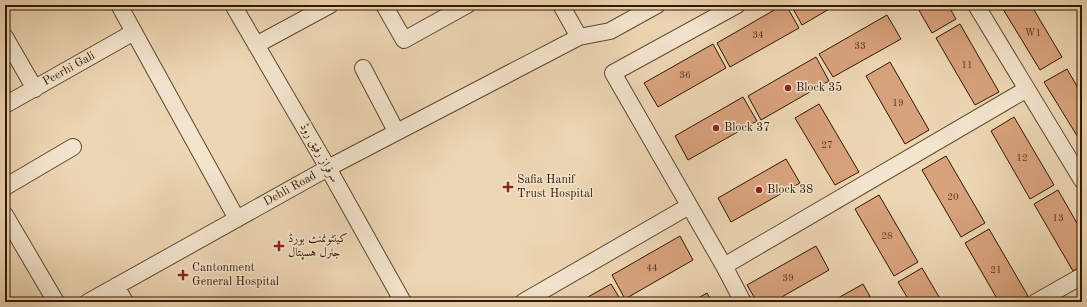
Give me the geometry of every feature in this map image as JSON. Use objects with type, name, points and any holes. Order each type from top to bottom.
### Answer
[{"type":"street","points":[[119,5],[237,219]]},
{"type":"street","name":"سرفراز رفیق روڈ","points":[[233,5],[328,168],[403,302]]},
{"type":"street","points":[[256,45],[330,5]]},
{"type":"street","points":[[384,5],[404,40],[467,5]]},
{"type":"street","points":[[561,5],[579,36]]},
{"type":"street","name":"Dehli Road","points":[[88,302],[396,131],[579,36],[610,31],[657,5]]},
{"type":"street","points":[[737,5],[613,73],[724,266],[742,302]]},
{"type":"street","points":[[976,5],[1082,180]]},
{"type":"street","name":"Peerhi Gali","points":[[5,105],[134,32]]},
{"type":"street","points":[[5,37],[35,88]]},
{"type":"street","points":[[363,68],[396,131]]},
{"type":"street","points":[[724,266],[1027,89]]},
{"type":"street","points":[[5,187],[73,147]]},
{"type":"street","points":[[523,302],[689,206]]},
{"type":"street","points":[[5,215],[56,302]]},
{"type":"street","points":[[1036,302],[1082,276]]},
{"type":"street","points":[[116,286],[125,302]]},
{"type":"building","points":[[783,5],[786,5],[799,28],[730,67],[717,43]]},
{"type":"building","points":[[791,5],[836,5],[802,25]]},
{"type":"building","points":[[916,5],[948,5],[956,19],[932,33]]},
{"type":"building","points":[[1010,5],[1031,5],[1062,57],[1040,70],[1003,9]]},
{"type":"building","points":[[887,15],[901,39],[833,77],[819,54]]},
{"type":"building","points":[[960,24],[999,92],[975,105],[936,38]]},
{"type":"building","points":[[713,44],[726,68],[658,107],[644,83]]},
{"type":"building","name":"Block 35","points":[[816,57],[829,81],[761,120],[748,96]]},
{"type":"building","points":[[890,62],[929,130],[905,144],[866,76]]},
{"type":"building","points":[[1067,69],[1082,95],[1082,137],[1079,139],[1044,82]]},
{"type":"building","name":"Block 37","points":[[743,97],[757,121],[688,160],[675,136]]},
{"type":"building","points":[[819,104],[859,172],[835,185],[795,118]]},
{"type":"building","points":[[1014,117],[1054,185],[1030,199],[991,131]]},
{"type":"building","points":[[946,156],[985,223],[961,237],[922,170]]},
{"type":"building","name":"Block 38","points":[[786,159],[800,183],[731,222],[718,198]]},
{"type":"building","points":[[1058,190],[1082,232],[1082,266],[1073,271],[1034,204]]},
{"type":"building","points":[[879,195],[918,262],[894,276],[855,209]]},
{"type":"building","points":[[989,229],[1028,296],[1018,302],[999,302],[965,243]]},
{"type":"building","points":[[680,236],[693,260],[625,299],[612,275]]},
{"type":"building","points":[[816,246],[829,270],[773,302],[757,302],[747,285]]},
{"type":"building","points":[[922,268],[942,302],[910,302],[898,282]]},
{"type":"building","points":[[611,284],[622,302],[579,302]]},
{"type":"building","points":[[863,284],[873,302],[831,302]]},
{"type":"building","points":[[707,293],[712,302],[691,302]]},
{"type":"place","name":"Block 35","points":[[788,88]]},
{"type":"place","name":"Block 37","points":[[716,128]]},
{"type":"place","name":"Safia Hanif Trust Hospital","points":[[508,187]]},
{"type":"place","name":"Block 38","points":[[759,190]]},
{"type":"place","name":"کینٹونمنٹ بورڈ جنرل ہسپتال","points":[[279,246]]},
{"type":"place","name":"Cantonment General Hospital","points":[[183,275]]}]
